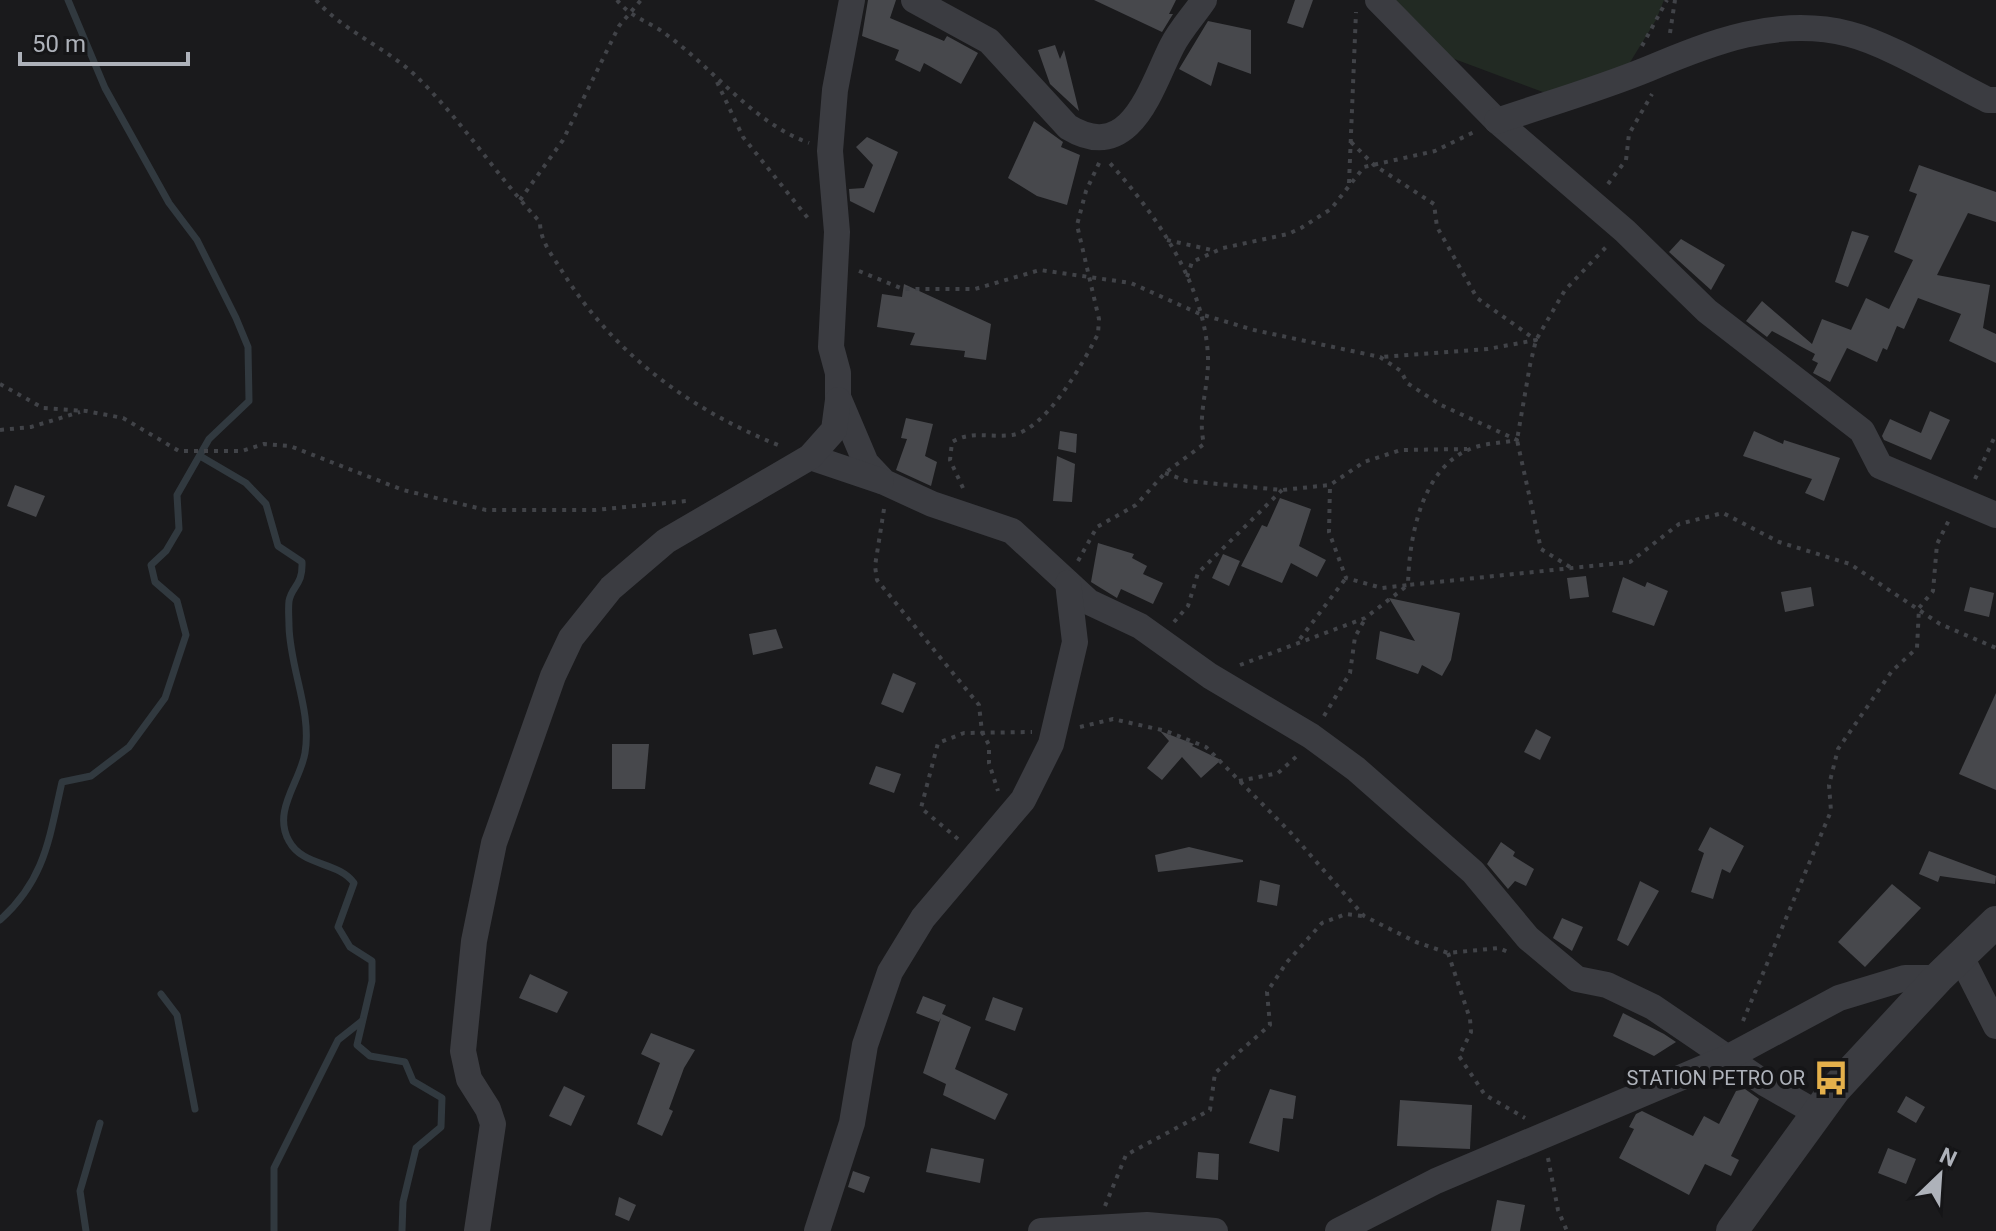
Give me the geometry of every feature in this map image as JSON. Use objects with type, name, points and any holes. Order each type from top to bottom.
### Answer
[{"type":"street","points":[[477,1231],[493,1124],[488,1109],[469,1079],[463,1051],[474,941],[494,843],[553,676],[571,638],[611,588],[666,541],[810,457],[834,430],[838,373],[831,347],[837,252],[830,151],[835,90],[852,0]]},
{"type":"street","points":[[914,0],[966,25],[989,41],[1068,127],[1085,135],[1105,135],[1135,121],[1173,43],[1204,0]]},
{"type":"street","points":[[1378,0],[1497,121],[1625,231],[1707,311],[1862,431],[1880,466],[1996,515]]},
{"type":"street","points":[[1497,121],[1748,32],[1792,28],[1849,34],[1988,100],[1996,100]]},
{"type":"street","points":[[838,397],[863,456],[884,482]]},
{"type":"street","points":[[810,457],[1012,531],[1089,602],[1120,614],[1210,676],[1311,736],[1356,769],[1473,872],[1528,938],[1577,979],[1607,985],[1653,1007],[1727,1058],[1815,1112]]},
{"type":"street","points":[[817,1231],[852,1123],[865,1045],[890,972],[923,918],[1023,800],[1055,732],[1075,642],[1068,583]]},
{"type":"street","points":[[1732,1231],[1787,1158],[1815,1112],[1938,978],[1996,922]]},
{"type":"street","points":[[1960,955],[1996,1026]]},
{"type":"street","points":[[1338,1231],[1436,1181],[1727,1058],[1839,998],[1905,978],[1938,978]]},
{"type":"street","points":[[1041,1231],[1147,1225],[1215,1231]]},
{"type":"path","points":[[316,0],[416,76],[467,131],[540,222],[540,236],[582,303],[625,352],[685,398],[731,426],[810,457]]},
{"type":"path","points":[[617,0],[628,15],[664,33],[717,82],[790,136],[830,151]]},
{"type":"path","points":[[520,200],[563,140],[619,26],[641,0]]},
{"type":"path","points":[[1349,185],[1356,0]]},
{"type":"path","points":[[1621,78],[1658,21],[1667,0]]},
{"type":"path","points":[[1572,568],[1541,549],[1517,440],[1536,340],[1565,290],[1625,231],[1607,182],[1626,160],[1629,134],[1669,59],[1675,0]]},
{"type":"path","points":[[717,82],[743,137],[837,252],[865,276],[903,289],[975,289],[1040,270],[1131,283],[1200,314],[1254,330],[1380,357],[1488,349],[1536,340]]},
{"type":"path","points":[[1186,279],[1192,262],[1218,251],[1288,234],[1331,209],[1364,167],[1435,151],[1497,121]]},
{"type":"path","points":[[1351,142],[1374,165],[1434,204],[1437,227],[1477,298],[1536,340]]},
{"type":"path","points":[[977,519],[950,460],[952,442],[965,434],[1011,435],[1030,430],[1047,413],[1098,334],[1099,319],[1077,225],[1086,191],[1103,155],[1142,198],[1167,240],[1200,314],[1208,357],[1200,427],[1204,444],[1165,473],[1136,505],[1097,527],[1068,583]]},
{"type":"path","points":[[1167,240],[1218,251]]},
{"type":"path","points":[[1380,357],[1401,371],[1407,383],[1441,405],[1517,440]]},
{"type":"path","points":[[0,384],[43,408],[123,418],[179,451],[242,451],[264,444],[290,446],[403,490],[486,510],[595,510],[696,500]]},
{"type":"path","points":[[0,430],[31,427],[86,411]]},
{"type":"path","points":[[1727,1058],[1831,811],[1829,785],[1838,749],[1892,671],[1917,648],[1919,608],[1933,591],[1937,544],[1961,500],[1972,487],[1996,434]]},
{"type":"path","points":[[1165,473],[1187,481],[1282,490],[1330,485],[1364,462],[1401,450],[1470,449],[1517,440]]},
{"type":"path","points":[[1408,585],[1408,552],[1428,491],[1449,461],[1470,449]]},
{"type":"path","points":[[884,482],[877,580],[979,705],[982,732],[989,745],[989,763],[1005,821]]},
{"type":"path","points":[[1330,485],[1329,532],[1346,578]]},
{"type":"path","points":[[1159,639],[1188,606],[1198,573],[1282,490]]},
{"type":"path","points":[[1346,578],[1382,588],[1630,562],[1679,524],[1723,513],[1779,542],[1850,564],[1940,624],[1996,648]]},
{"type":"path","points":[[1299,641],[1346,578]]},
{"type":"path","points":[[1210,676],[1365,618],[1408,585]]},
{"type":"path","points":[[977,853],[921,808],[938,743],[964,733],[1055,732],[1113,719],[1166,731],[1206,747],[1291,833],[1364,916]]},
{"type":"path","points":[[1097,1226],[1126,1155],[1210,1110],[1215,1073],[1270,1025],[1267,992],[1287,962],[1322,923],[1346,914],[1364,916],[1416,942],[1448,953],[1499,948],[1512,953]]},
{"type":"path","points":[[1448,953],[1470,1019],[1471,1032],[1459,1056],[1485,1095],[1513,1108],[1544,1134],[1558,1210],[1567,1231]]},
{"type":"shaded area","points":[[1389,0],[1664,0],[1656,20],[1621,77],[1559,98],[1441,54]]},
{"type":"building","points":[[868,0],[896,0],[890,18],[944,41],[947,36],[978,53],[961,84],[924,63],[920,72],[895,60],[899,50],[862,36]]},
{"type":"building","points":[[1094,0],[1176,0],[1169,14],[1173,14],[1162,32]]},
{"type":"building","points":[[1295,0],[1313,0],[1303,28],[1287,23]]},
{"type":"building","points":[[1208,21],[1251,30],[1251,74],[1218,62],[1211,86],[1179,69]]},
{"type":"building","points":[[1055,45],[1060,59],[1064,50],[1079,111],[1050,84],[1038,50]]},
{"type":"building","points":[[1034,121],[1063,142],[1061,147],[1080,155],[1067,205],[1037,196],[1008,178]]},
{"type":"building","points":[[867,137],[898,152],[874,213],[850,201],[849,189],[864,188],[873,165],[856,147]]},
{"type":"building","points":[[1919,165],[1996,192],[1996,222],[1968,213],[1937,275],[1990,285],[1983,328],[1996,334],[1996,363],[1949,341],[1961,314],[1918,298],[1904,329],[1897,326],[1887,350],[1883,348],[1877,362],[1847,348],[1830,382],[1813,373],[1818,363],[1812,360],[1815,354],[1772,331],[1767,337],[1746,321],[1762,301],[1812,344],[1822,319],[1851,330],[1866,298],[1889,309],[1913,260],[1894,252],[1917,194],[1909,191]]},
{"type":"building","points":[[1852,231],[1869,236],[1848,287],[1835,282]]},
{"type":"building","points":[[1681,239],[1725,265],[1711,290],[1669,252]]},
{"type":"building","points":[[904,284],[991,324],[986,360],[964,357],[965,351],[910,345],[915,333],[877,327],[882,294],[902,297]]},
{"type":"building","points":[[1930,411],[1950,420],[1931,460],[1884,440],[1882,436],[1890,419],[1921,433]]},
{"type":"building","points":[[906,418],[933,424],[925,456],[937,462],[931,486],[896,470],[907,439],[901,438]]},
{"type":"building","points":[[1060,431],[1077,434],[1076,453],[1058,449]]},
{"type":"building","points":[[1754,431],[1783,444],[1784,440],[1840,458],[1824,501],[1805,493],[1812,479],[1743,456]]},
{"type":"building","points":[[1057,456],[1075,464],[1072,502],[1053,501]]},
{"type":"building","points":[[15,485],[45,496],[36,517],[7,506]]},
{"type":"building","points":[[1280,498],[1311,509],[1299,546],[1326,560],[1317,577],[1291,563],[1282,583],[1241,566],[1262,525],[1267,527]]},
{"type":"building","points":[[1098,543],[1134,554],[1132,558],[1147,566],[1143,574],[1163,583],[1153,604],[1121,589],[1117,598],[1091,582]]},
{"type":"building","points":[[1223,554],[1240,561],[1229,586],[1212,578]]},
{"type":"building","points":[[1586,576],[1589,597],[1570,599],[1567,578]]},
{"type":"building","points":[[1623,577],[1645,587],[1647,582],[1668,591],[1654,626],[1612,612]]},
{"type":"building","points":[[1811,587],[1814,606],[1785,612],[1781,592]]},
{"type":"building","points":[[1970,587],[1994,593],[1989,617],[1964,611]]},
{"type":"building","points":[[1389,598],[1460,613],[1451,660],[1442,676],[1422,665],[1418,674],[1376,659],[1380,631],[1415,641]]},
{"type":"building","points":[[776,629],[783,648],[753,655],[749,634]]},
{"type":"building","points":[[893,673],[916,683],[903,713],[881,704]]},
{"type":"building","points":[[1996,693],[1996,790],[1959,774]]},
{"type":"building","points":[[1536,729],[1551,737],[1540,760],[1524,752]]},
{"type":"building","points":[[1160,731],[1194,744],[1192,746],[1221,760],[1201,778],[1182,757],[1162,780],[1147,768],[1169,741]]},
{"type":"building","points":[[612,744],[649,744],[645,789],[612,789]]},
{"type":"building","points":[[876,766],[901,774],[894,793],[869,784]]},
{"type":"building","points":[[1710,827],[1744,846],[1730,873],[1722,869],[1713,899],[1691,892],[1704,853],[1698,850]]},
{"type":"building","points":[[1501,842],[1515,852],[1513,856],[1534,869],[1526,886],[1515,881],[1508,889],[1487,864]]},
{"type":"building","points":[[1189,847],[1243,862],[1158,872],[1155,855]]},
{"type":"building","points":[[1929,851],[1996,876],[1995,884],[1940,876],[1938,882],[1919,874]]},
{"type":"building","points":[[1260,880],[1280,885],[1277,906],[1257,902]]},
{"type":"building","points":[[1640,881],[1659,891],[1628,946],[1617,940]]},
{"type":"building","points":[[1892,884],[1921,908],[1865,967],[1838,942]]},
{"type":"building","points":[[1562,918],[1583,927],[1572,951],[1553,938]]},
{"type":"building","points":[[530,974],[568,992],[557,1013],[519,998]]},
{"type":"building","points":[[923,996],[946,1005],[942,1014],[971,1027],[955,1069],[1008,1094],[995,1120],[943,1095],[946,1084],[923,1073],[941,1018],[939,1022],[916,1013]]},
{"type":"building","points":[[993,997],[1023,1008],[1015,1031],[985,1020]]},
{"type":"building","points":[[1623,1013],[1676,1042],[1654,1056],[1613,1036]]},
{"type":"building","points":[[651,1033],[695,1050],[684,1068],[669,1109],[673,1111],[662,1136],[637,1124],[660,1063],[641,1054]]},
{"type":"building","points":[[564,1086],[585,1096],[571,1126],[549,1116]]},
{"type":"building","points":[[1270,1089],[1296,1096],[1293,1119],[1283,1118],[1279,1152],[1249,1143]]},
{"type":"building","points":[[1745,1089],[1759,1099],[1731,1156],[1739,1160],[1731,1176],[1705,1164],[1689,1195],[1619,1158],[1634,1129],[1629,1127],[1636,1114],[1642,1111],[1693,1136],[1704,1116],[1719,1124],[1736,1091]]},
{"type":"building","points":[[1906,1096],[1925,1107],[1916,1123],[1897,1112]]},
{"type":"building","points":[[1400,1100],[1472,1105],[1470,1149],[1397,1146]]},
{"type":"building","points":[[931,1148],[984,1159],[980,1183],[926,1172]]},
{"type":"building","points":[[1888,1148],[1916,1159],[1906,1184],[1878,1173]]},
{"type":"building","points":[[1198,1152],[1219,1154],[1218,1180],[1196,1178]]},
{"type":"building","points":[[853,1171],[870,1177],[864,1193],[848,1187]]},
{"type":"building","points":[[619,1197],[636,1205],[629,1221],[615,1215]]},
{"type":"building","points":[[1497,1200],[1525,1205],[1520,1231],[1491,1231]]},
{"type":"waterway","points":[[0,920],[27,890],[36,874],[49,840],[62,782],[91,776],[129,747],[165,698],[186,635],[177,601],[155,582],[151,565],[166,551],[179,529],[177,495],[209,439],[249,401],[248,347],[236,318],[197,240],[169,203],[105,88],[68,0]]},
{"type":"waterway","points":[[200,456],[246,483],[266,504],[278,546],[302,562],[301,576],[290,596],[289,614],[290,642],[306,721],[305,753],[285,808],[285,830],[295,849],[339,871],[354,883],[338,927],[350,947],[372,961],[372,981],[357,1045],[370,1056],[405,1062],[413,1081],[442,1098],[441,1127],[416,1148],[403,1202],[402,1231]]},
{"type":"waterway","points":[[161,994],[177,1015],[195,1109]]},
{"type":"waterway","points":[[274,1231],[274,1168],[338,1040],[362,1021]]},
{"type":"waterway","points":[[86,1231],[80,1191],[100,1123]]},
{"type":"place","name":"STATION PETRO OR","points":[[1831,1078]]}]
